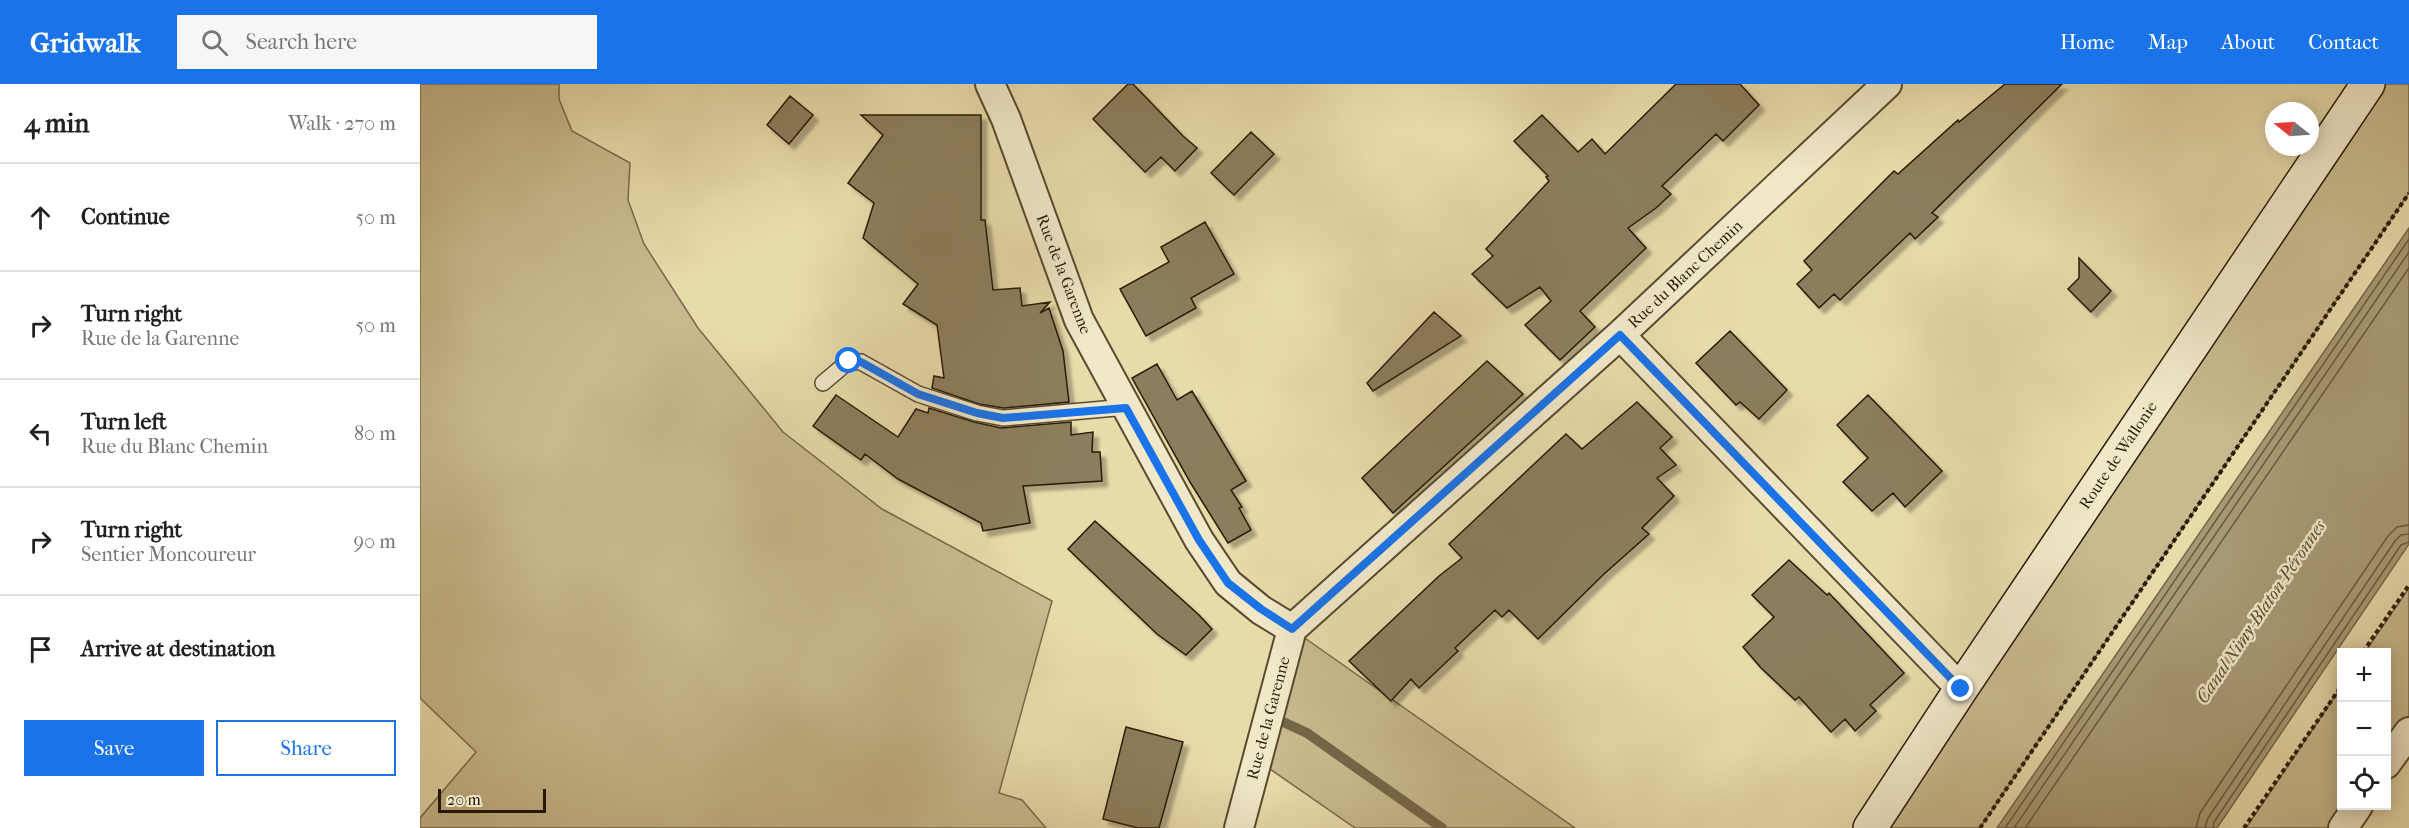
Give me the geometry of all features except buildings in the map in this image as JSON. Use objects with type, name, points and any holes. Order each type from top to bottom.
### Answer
[{"type":"main road","name":"Route de Wallonie","points":[[1870,828],[2368,84]]},
{"type":"street","name":"Rue de la Garenne","points":[[990,84],[1006,119],[1079,320],[1199,540],[1228,583],[1261,609],[1292,629],[1239,828]]},
{"type":"street","name":"Rue du Blanc Chemin","points":[[1292,629],[1620,335],[1887,84]]},
{"type":"street","points":[[1620,335],[1961,689]]},
{"type":"street","points":[[2391,757],[2409,732]]},
{"type":"street","points":[[2343,828],[2355,810]]},
{"type":"lane","points":[[823,383],[849,361],[861,362],[918,394],[977,413],[1003,418],[1126,408]]},
{"type":"path","points":[[1980,828],[2409,193]]},
{"type":"path","points":[[2366,648],[2409,585]]},
{"type":"path","points":[[2244,828],[2337,692]]},
{"type":"shaded area","points":[[420,84],[559,84],[559,99],[572,131],[630,163],[628,200],[644,244],[698,328],[783,432],[882,509],[1052,601],[999,793],[1022,800],[1046,828],[420,828],[420,818],[476,752],[420,698]]},
{"type":"shaded area","points":[[2368,84],[2409,84],[2409,193],[1980,828],[1870,828]]},
{"type":"shaded area","points":[[2409,588],[2409,732],[2391,758],[2391,648],[2368,648]]},
{"type":"shaded area","points":[[1292,629],[1575,828],[1355,828],[1257,760]]},
{"type":"shaded area","points":[[2337,693],[2337,810],[2343,810],[2343,828],[2246,828]]},
{"type":"water","name":"Canal Nimy-Blaton-Péronnes","points":[[2409,228],[2409,544],[2217,828],[1997,828]]},
{"type":"waterway","points":[[1281,721],[1307,733],[1442,828]]},
{"type":"route","points":[[849,361],[861,362],[918,394],[977,413],[1003,418],[1126,408],[1199,540],[1228,583],[1261,609],[1292,629],[1620,335],[1961,689]]}]
